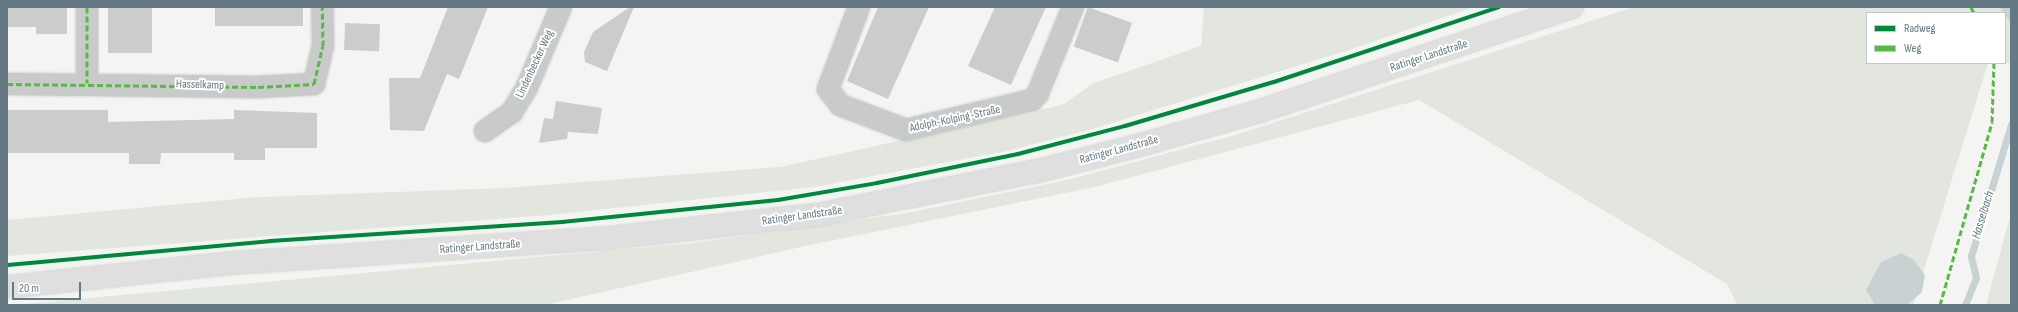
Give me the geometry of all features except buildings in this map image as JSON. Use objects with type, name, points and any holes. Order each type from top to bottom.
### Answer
[{"type":"main road","name":"Ratinger Landstraße","points":[[7,287],[232,263],[631,236],[829,213],[1042,170],[1140,145],[1260,111],[1572,7]]},
{"type":"street","points":[[87,7],[87,82]]},
{"type":"street","name":"Hasselkamp","points":[[7,84],[87,82],[258,87],[314,84],[323,46],[322,7]]},
{"type":"street","name":"Lindenbecker Weg","points":[[485,131],[512,112],[527,87],[561,7]]},
{"type":"street","name":"Adolph-Kolping-Straße","points":[[860,7],[828,89],[840,104],[906,130],[1032,100],[1038,93],[1073,7]]},
{"type":"shaded area","points":[[1204,7],[1474,7],[1349,50],[1092,129],[1007,151],[814,187],[549,215],[7,256],[7,220],[260,197],[504,188],[780,167],[1062,105],[1094,83],[1201,46]]},
{"type":"shaded area","points":[[1634,7],[2011,7],[2011,63],[2006,63],[2006,12],[1866,12],[1866,64],[1988,64],[1913,305],[1737,305],[1727,284],[1419,100],[1095,187],[810,245],[545,305],[13,305],[692,243],[907,213],[1071,179],[1235,135]]},
{"type":"shaded area","points":[[2011,213],[2011,305],[1986,305]]},
{"type":"shaded area","points":[[1901,253],[1914,260],[1925,275],[1922,292],[1907,305],[1875,305],[1866,290],[1881,262]]},
{"type":"waterway","name":"Hasselbach","points":[[2004,7],[2011,17]]},
{"type":"waterway","name":"Hasselbach","points":[[1965,305],[1976,278],[1971,256],[2011,124]]},
{"type":"marked path","points":[[87,7],[87,83]]},
{"type":"marked path","points":[[7,84],[258,87],[314,84],[323,46],[322,7]]},
{"type":"marked path","points":[[1971,7],[1974,12]]},
{"type":"marked path","points":[[1940,305],[1992,122],[1994,64]]},
{"type":"cycle path","points":[[7,265],[270,241],[562,222],[778,200],[877,183],[1018,154],[1125,126],[1274,82],[1499,7]]}]
